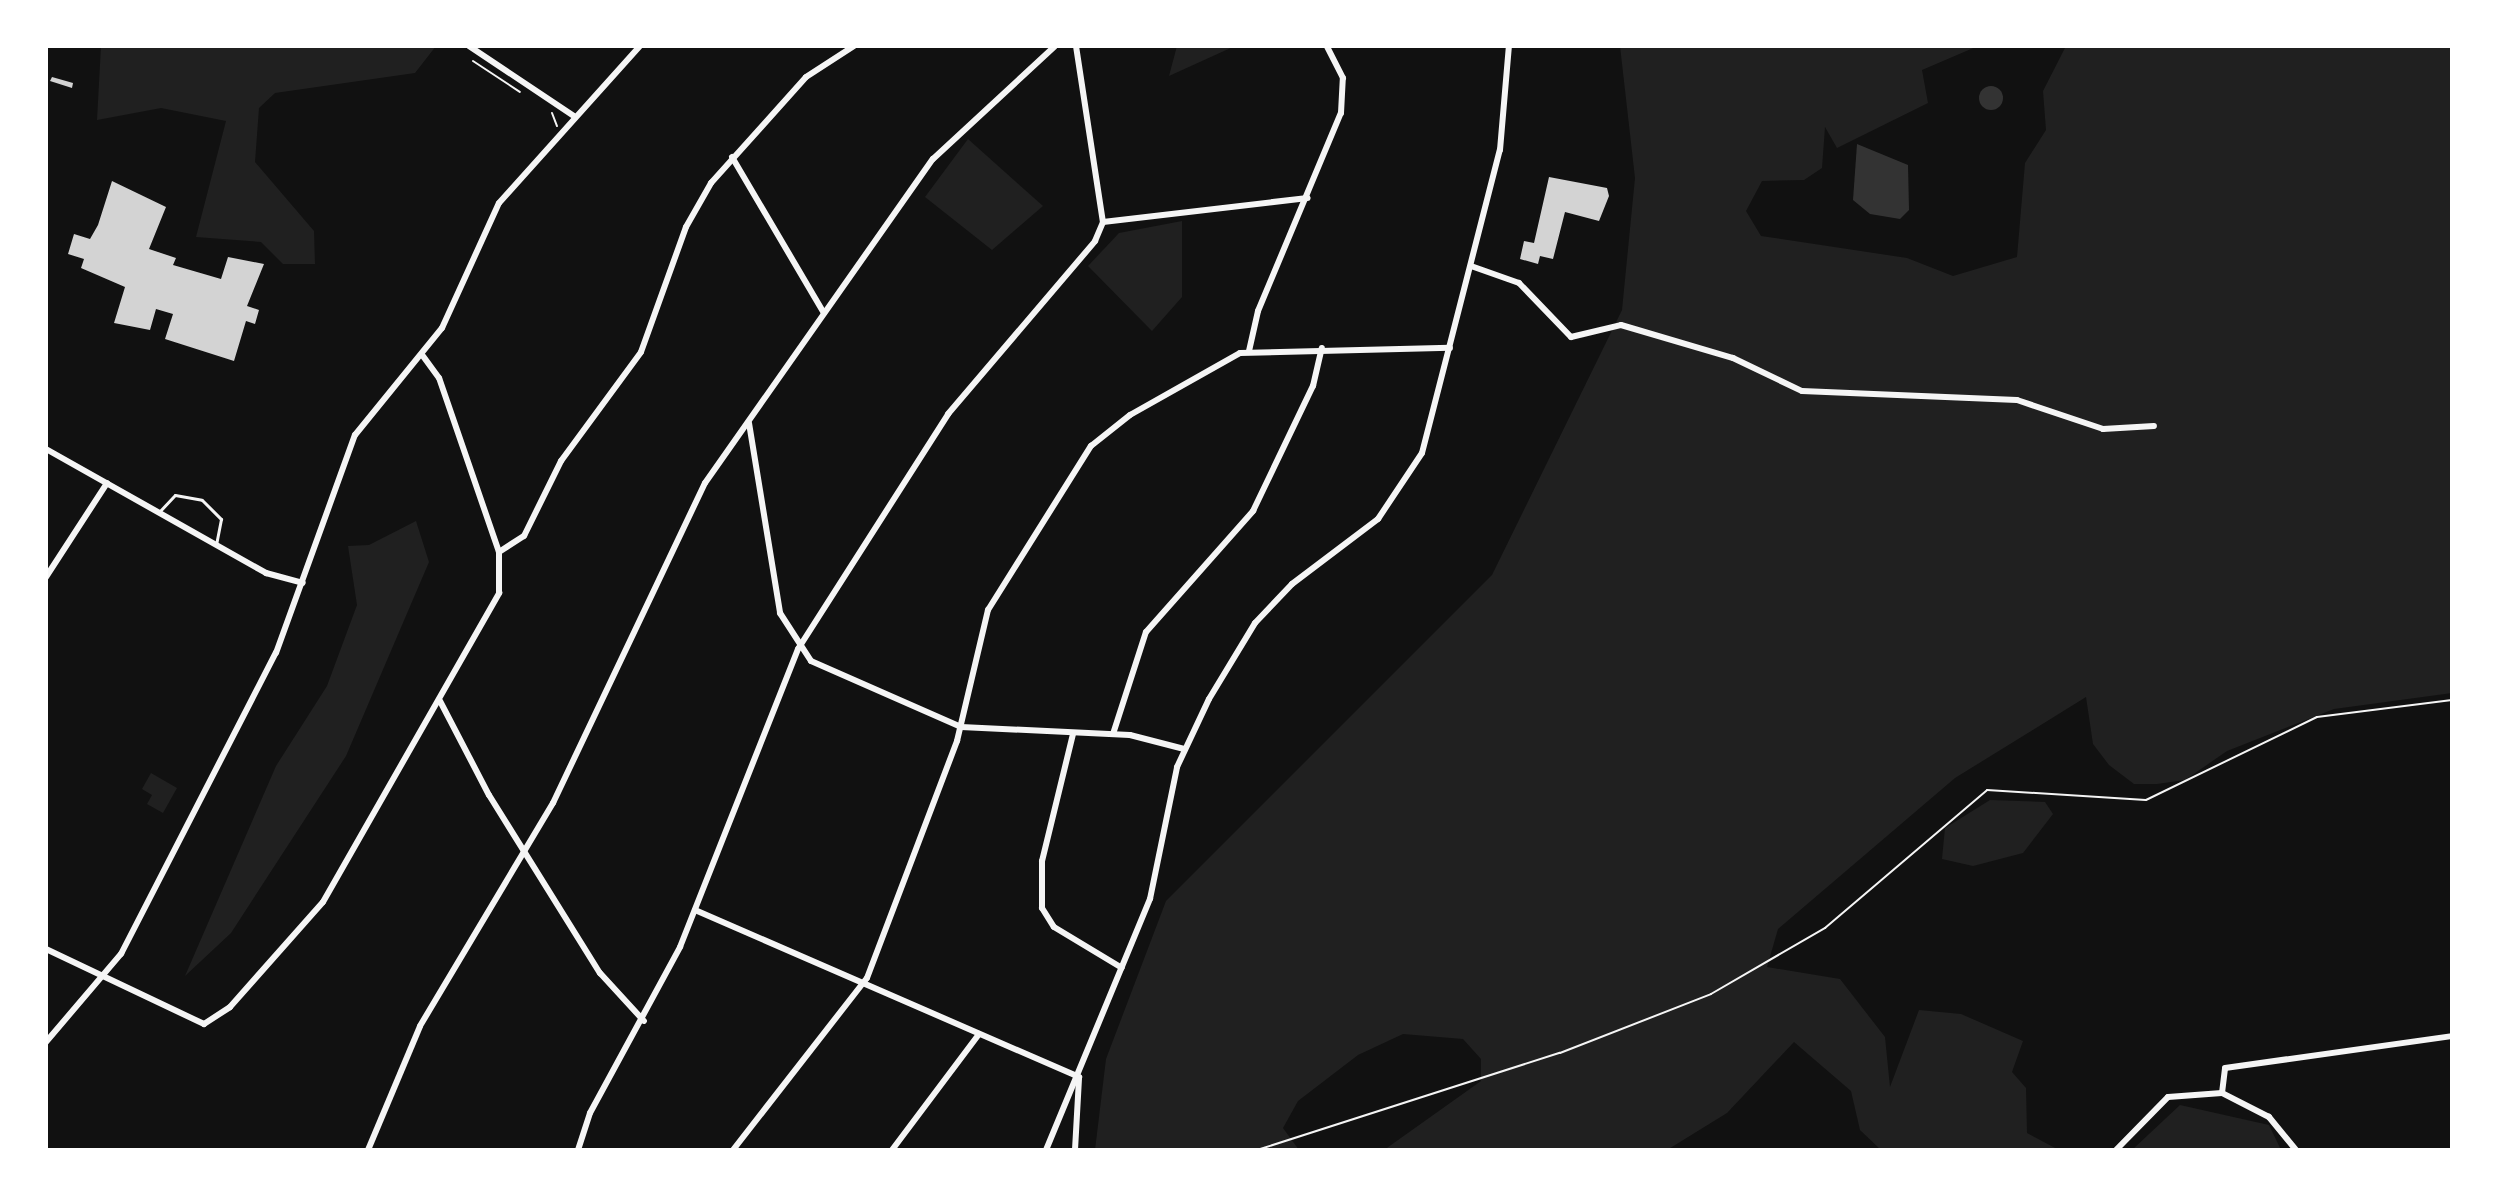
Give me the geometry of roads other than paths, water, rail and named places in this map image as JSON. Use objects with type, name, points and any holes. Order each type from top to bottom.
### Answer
[{"type":"street","points":[[469,46],[574,116]]},
{"type":"street","points":[[46,1042],[107,976],[282,640],[346,451],[423,356],[450,312],[490,216],[574,116],[640,46]]},
{"type":"street","points":[[499,552],[524,536],[561,461],[637,360],[693,211],[732,157],[806,77],[854,46]]},
{"type":"street","points":[[368,1150],[420,1026],[526,851],[686,516],[933,159],[1055,46]]},
{"type":"street","points":[[578,1150],[590,1113],[644,1021],[695,910],[798,649],[934,433],[1095,241],[1103,222],[1076,46]]},
{"type":"street","points":[[1249,351],[1258,311],[1308,198],[1343,103],[1343,78],[1327,46]]},
{"type":"street","points":[[1046,1150],[1079,1077],[1156,880],[1184,749],[1255,623],[1292,584],[1378,519],[1407,484],[1450,348],[1505,121],[1509,46]]},
{"type":"street","points":[[732,157],[824,313]]},
{"type":"street","points":[[1103,222],[1308,198]]},
{"type":"street","points":[[1471,266],[1519,283],[1571,337],[1621,325],[1733,358],[1802,391],[2017,400],[2103,429],[2154,426]]},
{"type":"street","points":[[1113,734],[1146,632],[1253,511],[1313,386],[1322,348]]},
{"type":"street","points":[[733,1150],[861,983],[961,727],[988,610],[1081,459],[1130,415],[1249,351],[1450,348]]},
{"type":"street","points":[[46,949],[107,976],[186,1021],[218,1018],[323,902],[494,607],[499,552],[439,378],[423,356]]},
{"type":"street","points":[[749,422],[776,597],[798,649],[839,678],[961,727],[1113,734],[1184,749]]},
{"type":"street","points":[[46,449],[216,545],[303,583]]},
{"type":"street","points":[[46,577],[107,483]]},
{"type":"street","points":[[440,701],[610,989],[644,1021]]},
{"type":"street","points":[[1073,734],[1042,861],[1042,908],[1054,927],[1122,968]]},
{"type":"street","points":[[695,910],[1079,1077]]},
{"type":"street","points":[[892,1150],[979,1034]]},
{"type":"street","points":[[2222,1093],[2219,1076],[2238,1062],[2452,1036]]},
{"type":"street","points":[[1075,1150],[1079,1077]]},
{"type":"street","points":[[2116,1150],[2168,1097],[2222,1093],[2269,1117],[2296,1150]]},
{"type":"lane","points":[[159,512],[175,495],[202,500],[221,519],[216,545]]}]
